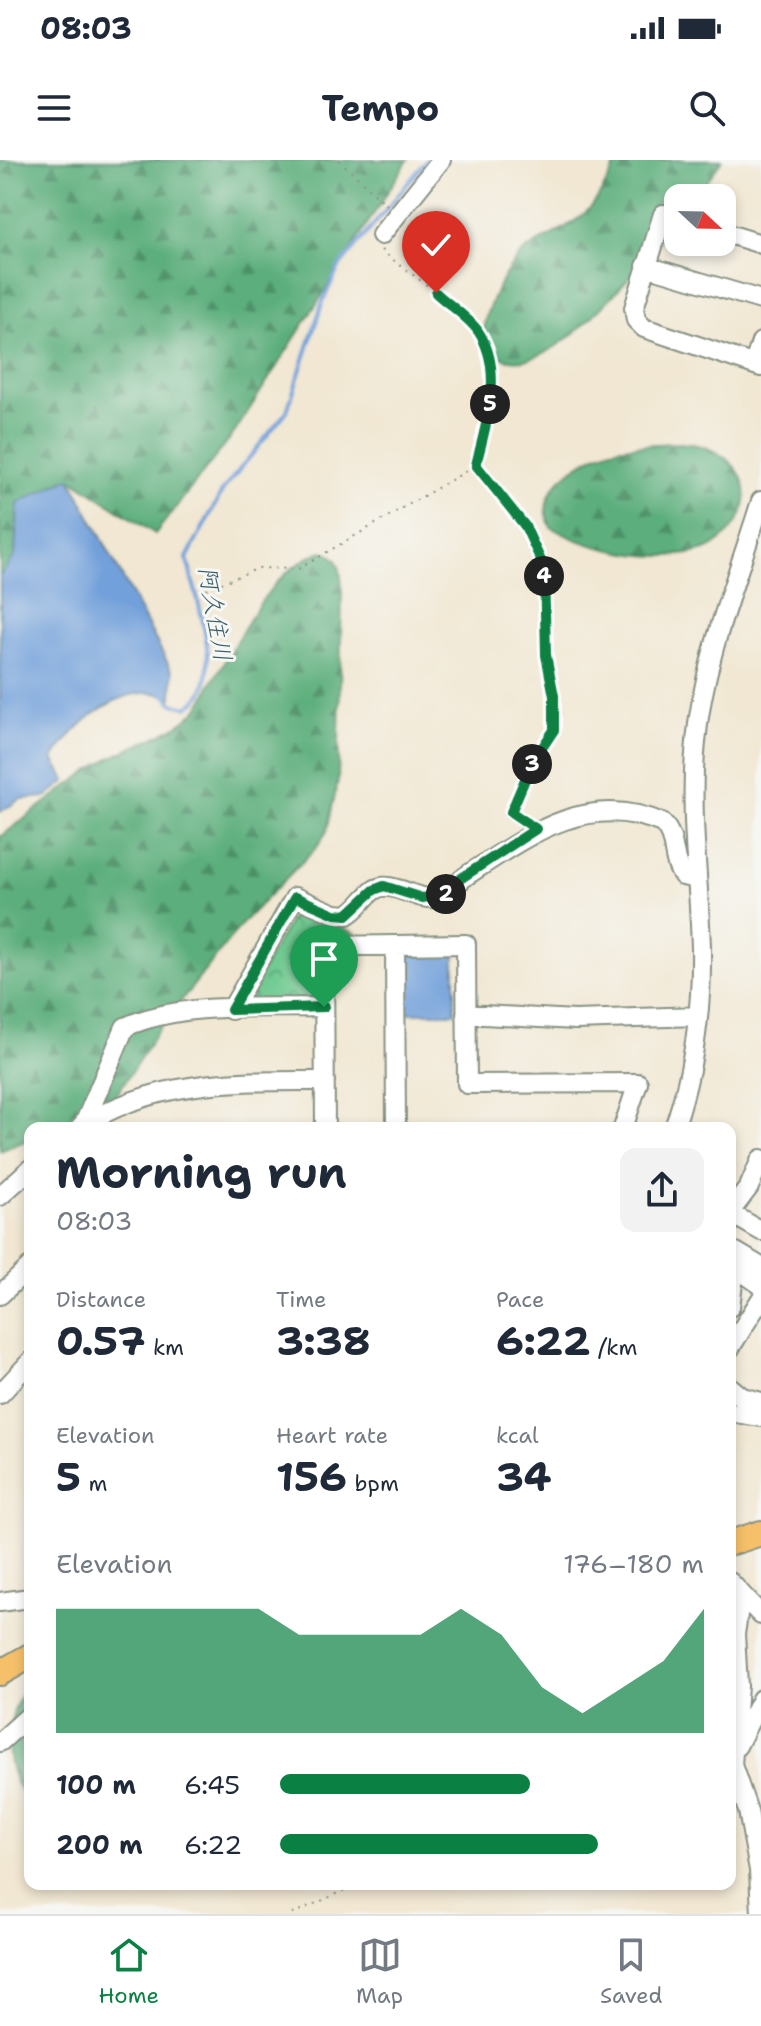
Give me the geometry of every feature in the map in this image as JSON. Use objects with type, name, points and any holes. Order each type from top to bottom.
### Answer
[{"type":"main road","points":[[736,1541],[761,1533]]},
{"type":"main road","points":[[1,1670],[24,1659]]},
{"type":"street","points":[[381,235],[441,160]]},
{"type":"street","points":[[664,214],[634,308],[639,325],[758,366],[761,342]]},
{"type":"street","points":[[736,236],[761,244]]},
{"type":"street","points":[[646,266],[761,300]]},
{"type":"street","points":[[676,1122],[687,1084],[698,1016],[701,949],[694,783],[700,708],[761,501]]},
{"type":"street","points":[[231,1010],[295,897],[335,914],[347,915],[374,890],[384,886],[433,899],[444,895],[460,879],[536,829],[570,816],[601,811],[652,818],[668,829],[677,869],[683,876],[696,879]]},
{"type":"street","points":[[325,1122],[324,946],[466,944],[467,1084],[638,1083],[625,1122]]},
{"type":"street","points":[[395,945],[396,1122]]},
{"type":"street","points":[[84,1122],[125,1027],[160,1016],[324,1007]]},
{"type":"street","points":[[466,1014],[575,1020],[698,1016]]},
{"type":"street","points":[[90,1122],[128,1102],[164,1090],[208,1084],[325,1081]]},
{"type":"street","points":[[736,1207],[755,1190],[761,1159]]},
{"type":"street","points":[[0,1196],[24,1178]]},
{"type":"street","points":[[736,1216],[761,1231]]},
{"type":"street","points":[[736,1252],[761,1267]]},
{"type":"street","points":[[736,1268],[761,1285]]},
{"type":"street","points":[[0,1295],[24,1273]]},
{"type":"street","points":[[745,1324],[761,1299]]},
{"type":"street","points":[[0,1394],[24,1368]]},
{"type":"street","points":[[736,1392],[757,1409]]},
{"type":"street","points":[[736,1411],[757,1409]]},
{"type":"street","points":[[736,1589],[761,1615]]},
{"type":"street","points":[[0,1602],[24,1599]]},
{"type":"street","points":[[736,1651],[736,1713]]},
{"type":"street","points":[[736,1748],[761,1699]]},
{"type":"street","points":[[0,1742],[24,1720]]},
{"type":"street","points":[[736,1776],[748,1811],[759,1870],[761,1914]]},
{"type":"street","points":[[750,1914],[760,1908]]},
{"type":"path","points":[[339,160],[396,214]]},
{"type":"path","points":[[199,592],[259,568],[298,569],[476,465],[492,392],[491,373],[479,332],[383,252],[375,244],[381,235]]},
{"type":"path","points":[[476,465],[525,526],[544,567],[546,655],[554,696],[554,730],[532,763],[511,812],[536,829]]},
{"type":"path","points":[[292,1914],[346,1890]]},
{"type":"green space","points":[[0,160],[408,160],[235,432],[155,534],[70,478],[18,503],[15,556],[0,576]]},
{"type":"green space","points":[[618,160],[722,160],[705,184],[664,184],[664,235],[619,289],[564,340],[537,356],[512,360],[490,349],[484,334],[486,318],[496,291],[511,267],[529,248],[573,223],[600,194]]},
{"type":"green space","points":[[688,443],[706,448],[719,454],[738,471],[744,482],[744,508],[734,526],[719,542],[705,550],[687,554],[647,555],[605,549],[551,527],[547,513],[548,500],[554,488],[574,468],[612,449]]},
{"type":"green space","points":[[322,551],[334,558],[341,574],[338,781],[327,831],[318,846],[245,920],[159,1029],[108,1108],[75,1122],[24,1122],[24,1141],[0,1151],[0,837],[91,770],[166,732],[193,713],[257,608],[284,575]]},
{"type":"green space","points":[[298,906],[366,939],[316,939],[316,1001],[244,1001]]},
{"type":"green space","points":[[24,1691],[24,1794],[13,1776],[8,1744],[14,1711]]},
{"type":"water","points":[[70,478],[173,673],[172,698],[155,693],[138,694],[104,707],[75,731],[53,759],[66,781],[45,797],[21,799],[0,812],[0,576],[15,556],[18,503]]},
{"type":"water","points":[[406,955],[455,955],[455,1013],[407,1013]]},
{"type":"waterway","name":"阿久住川","points":[[164,693],[172,703],[187,707],[200,696],[206,680],[206,639],[187,558],[223,490],[287,411],[323,301],[339,267],[427,160]]},
{"type":"route","points":[[324,1007],[231,1010],[295,897],[335,914],[347,915],[356,910],[374,890],[384,886],[433,899],[444,895],[460,879],[536,829],[511,812],[532,763],[554,730],[554,696],[546,655],[543,607],[544,567],[525,526],[476,465],[492,392],[491,373],[479,332],[436,293]]}]
